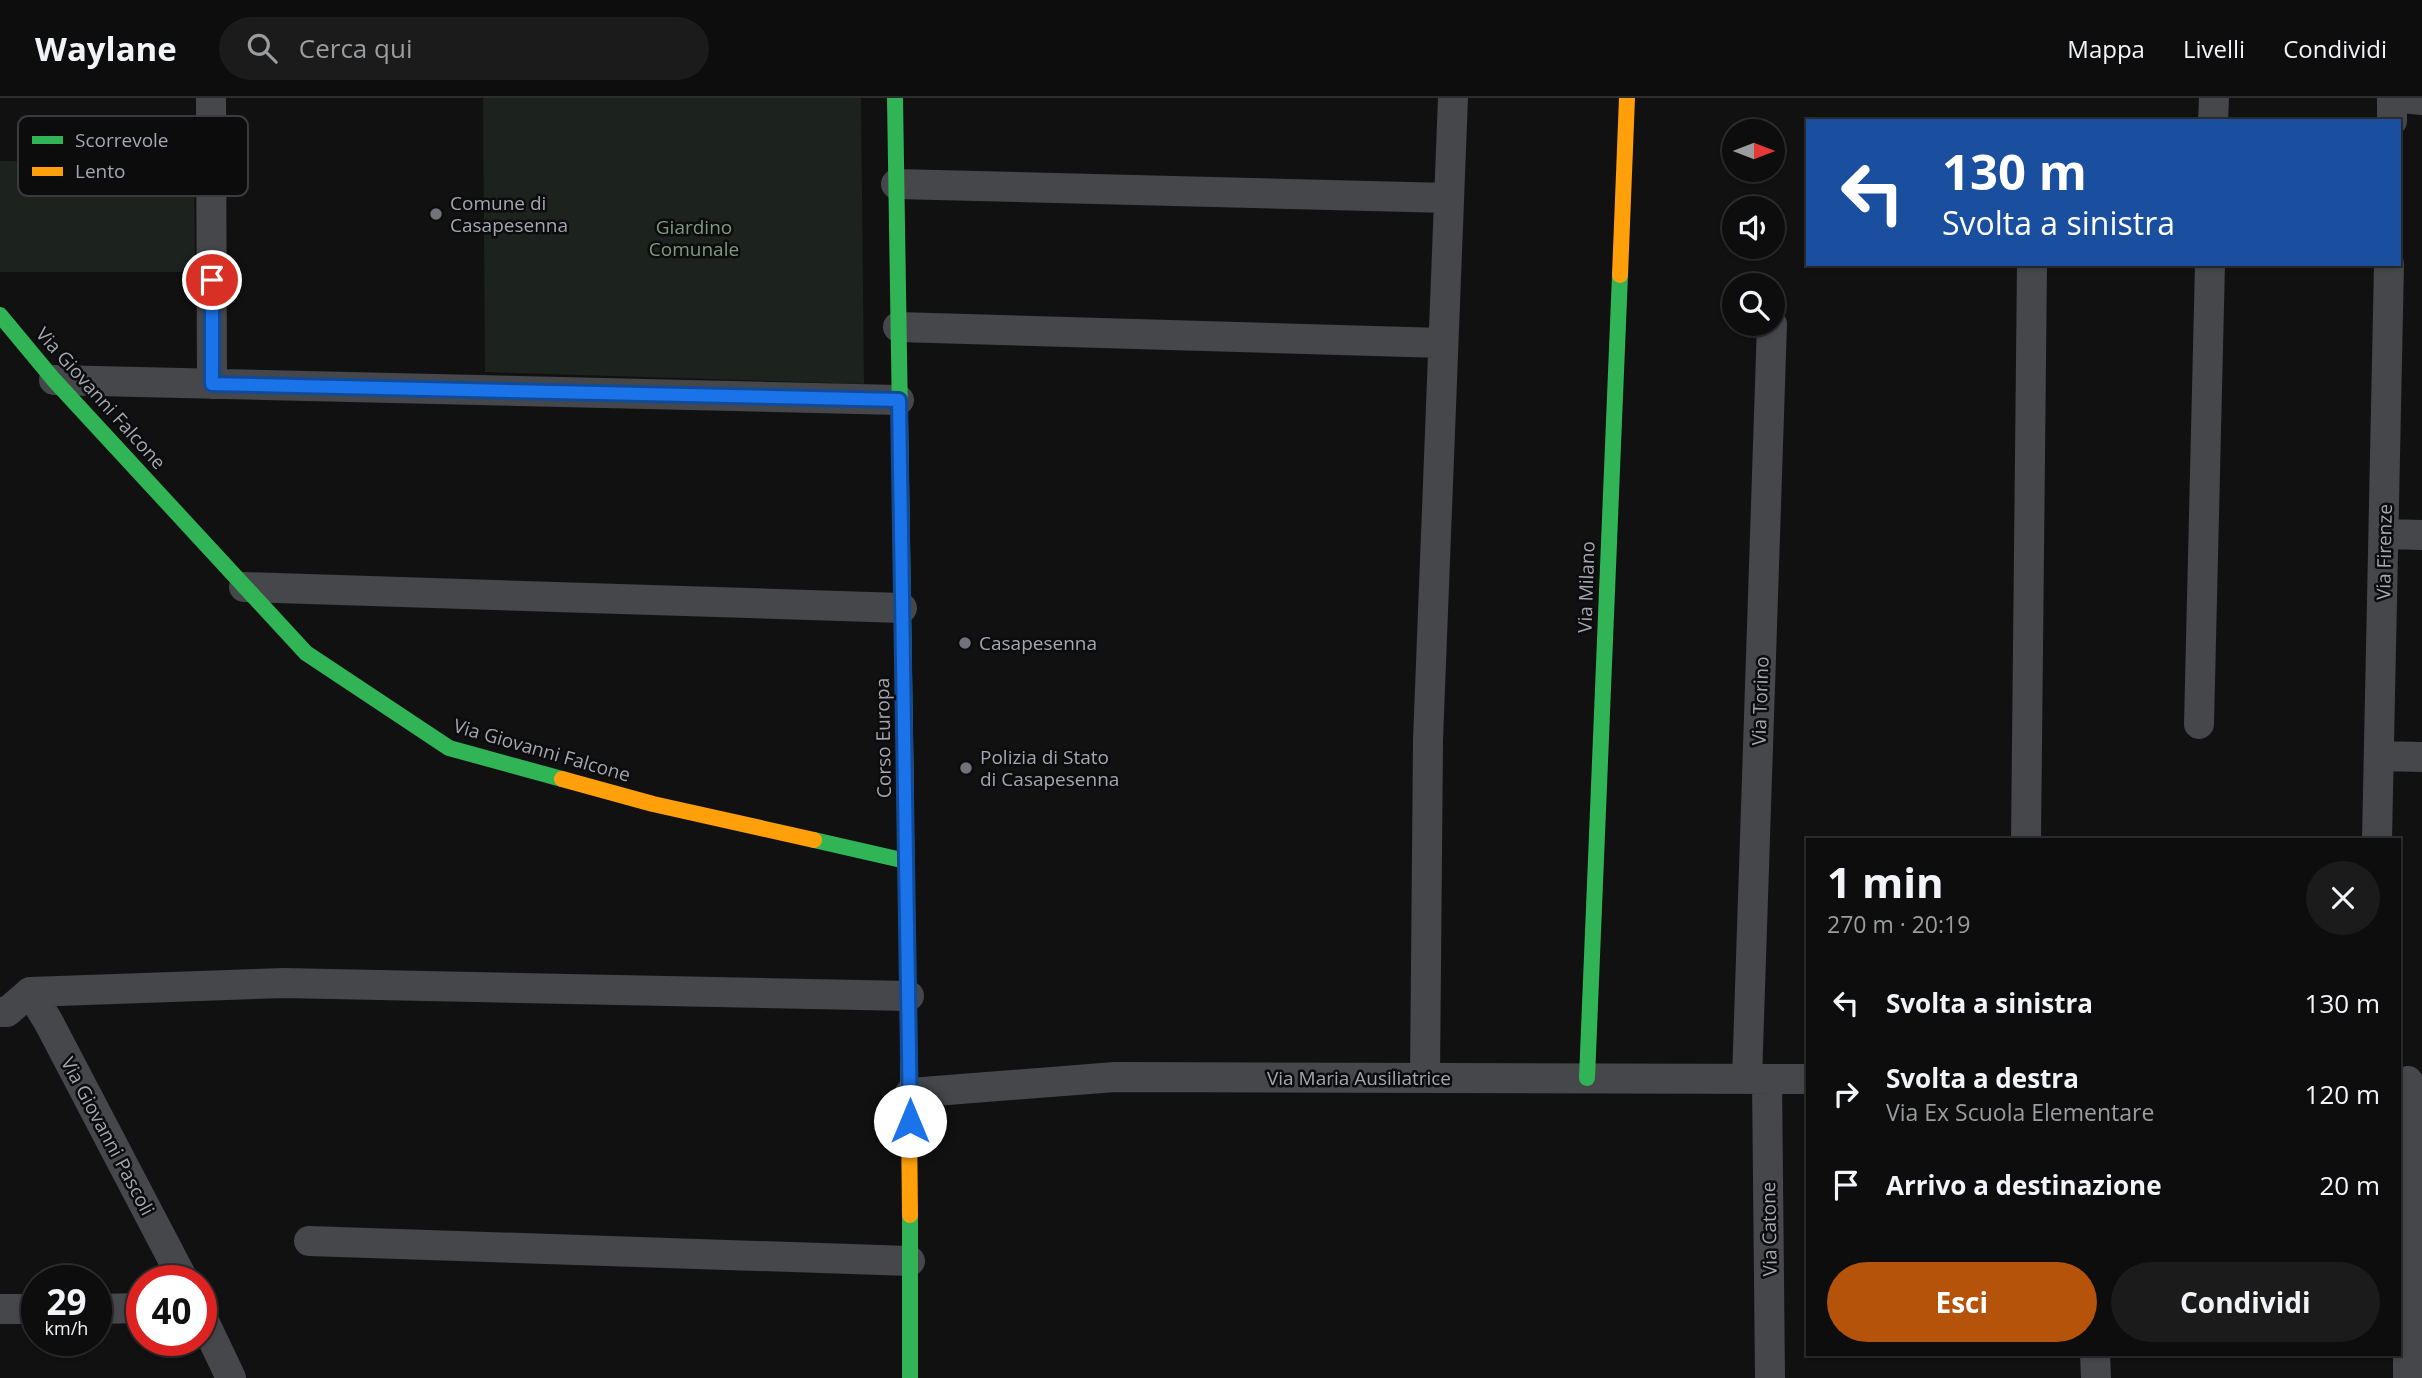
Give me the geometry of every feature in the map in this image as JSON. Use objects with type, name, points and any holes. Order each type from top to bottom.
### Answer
[{"type":"street","points":[[211,98],[211,116]]},
{"type":"street","name":"Corso Europa","points":[[895,98],[909,996],[910,1378]]},
{"type":"street","points":[[1425,1077],[1427,780],[1453,98]]},
{"type":"street","name":"Via Milano","points":[[1587,1078],[1627,98]]},
{"type":"street","points":[[2213,119],[2214,98]]},
{"type":"street","points":[[2392,98],[2392,119]]},
{"type":"street","points":[[2403,98],[2422,100]]},
{"type":"street","points":[[896,184],[1449,198]]},
{"type":"street","points":[[211,196],[212,384]]},
{"type":"street","points":[[2026,838],[2032,266]]},
{"type":"street","points":[[2199,724],[2210,266]]},
{"type":"street","name":"Via Firenze","points":[[2377,838],[2389,266]]},
{"type":"street","name":"Via Giovanni Falcone","points":[[0,315],[54,380],[306,653],[449,748],[653,804],[906,861]]},
{"type":"street","points":[[898,327],[1443,344]]},
{"type":"street","name":"Via Torino","points":[[1757,1079],[1772,336]]},
{"type":"street","points":[[54,380],[899,400]]},
{"type":"street","points":[[2385,534],[2422,536]]},
{"type":"street","points":[[244,587],[902,608]]},
{"type":"street","points":[[2379,755],[2422,757]]},
{"type":"street","points":[[0,1012],[7,1012],[30,992],[283,983],[909,996]]},
{"type":"street","name":"Via Giovanni Pascoli","points":[[30,992],[48,1021],[176,1265]]},
{"type":"street","name":"Via Maria Ausiliatrice","points":[[910,1093],[1115,1077],[1806,1079]]},
{"type":"street","name":"Via Catone","points":[[1757,1079],[1770,1378]]},
{"type":"street","points":[[2408,1378],[2410,1081]]},
{"type":"street","points":[[309,1241],[910,1261]]},
{"type":"street","points":[[0,1309],[21,1309]]},
{"type":"street","points":[[217,1349],[231,1378]]},
{"type":"street","points":[[2095,1356],[2096,1378]]},
{"type":"green space","name":"Giardino Comunale","points":[[483,98],[861,98],[864,384],[485,372]]},
{"type":"green space","points":[[0,161],[18,161],[18,196],[194,196],[195,272],[0,272]]},
{"type":"traffic: fast","points":[[895,98],[905,735]]},
{"type":"traffic: fast","points":[[1587,1078],[1620,275]]},
{"type":"traffic: fast","points":[[0,315],[54,380],[306,653],[449,748],[562,779]]},
{"type":"traffic: fast","points":[[814,840],[906,861]]},
{"type":"traffic: fast","points":[[910,1215],[910,1378]]},
{"type":"traffic: slow","points":[[1620,275],[1627,98]]},
{"type":"traffic: slow","points":[[905,735],[910,1215]]},
{"type":"traffic: slow","points":[[562,779],[653,804],[814,840]]},
{"type":"place","name":"Comune di Casapesenna","points":[[436,214]]},
{"type":"place","name":"Casapesenna","points":[[965,643]]},
{"type":"place","name":"Polizia di Stato di Casapesenna","points":[[966,768]]},
{"type":"route","points":[[212,280],[212,384],[899,400],[910,1121]]}]
